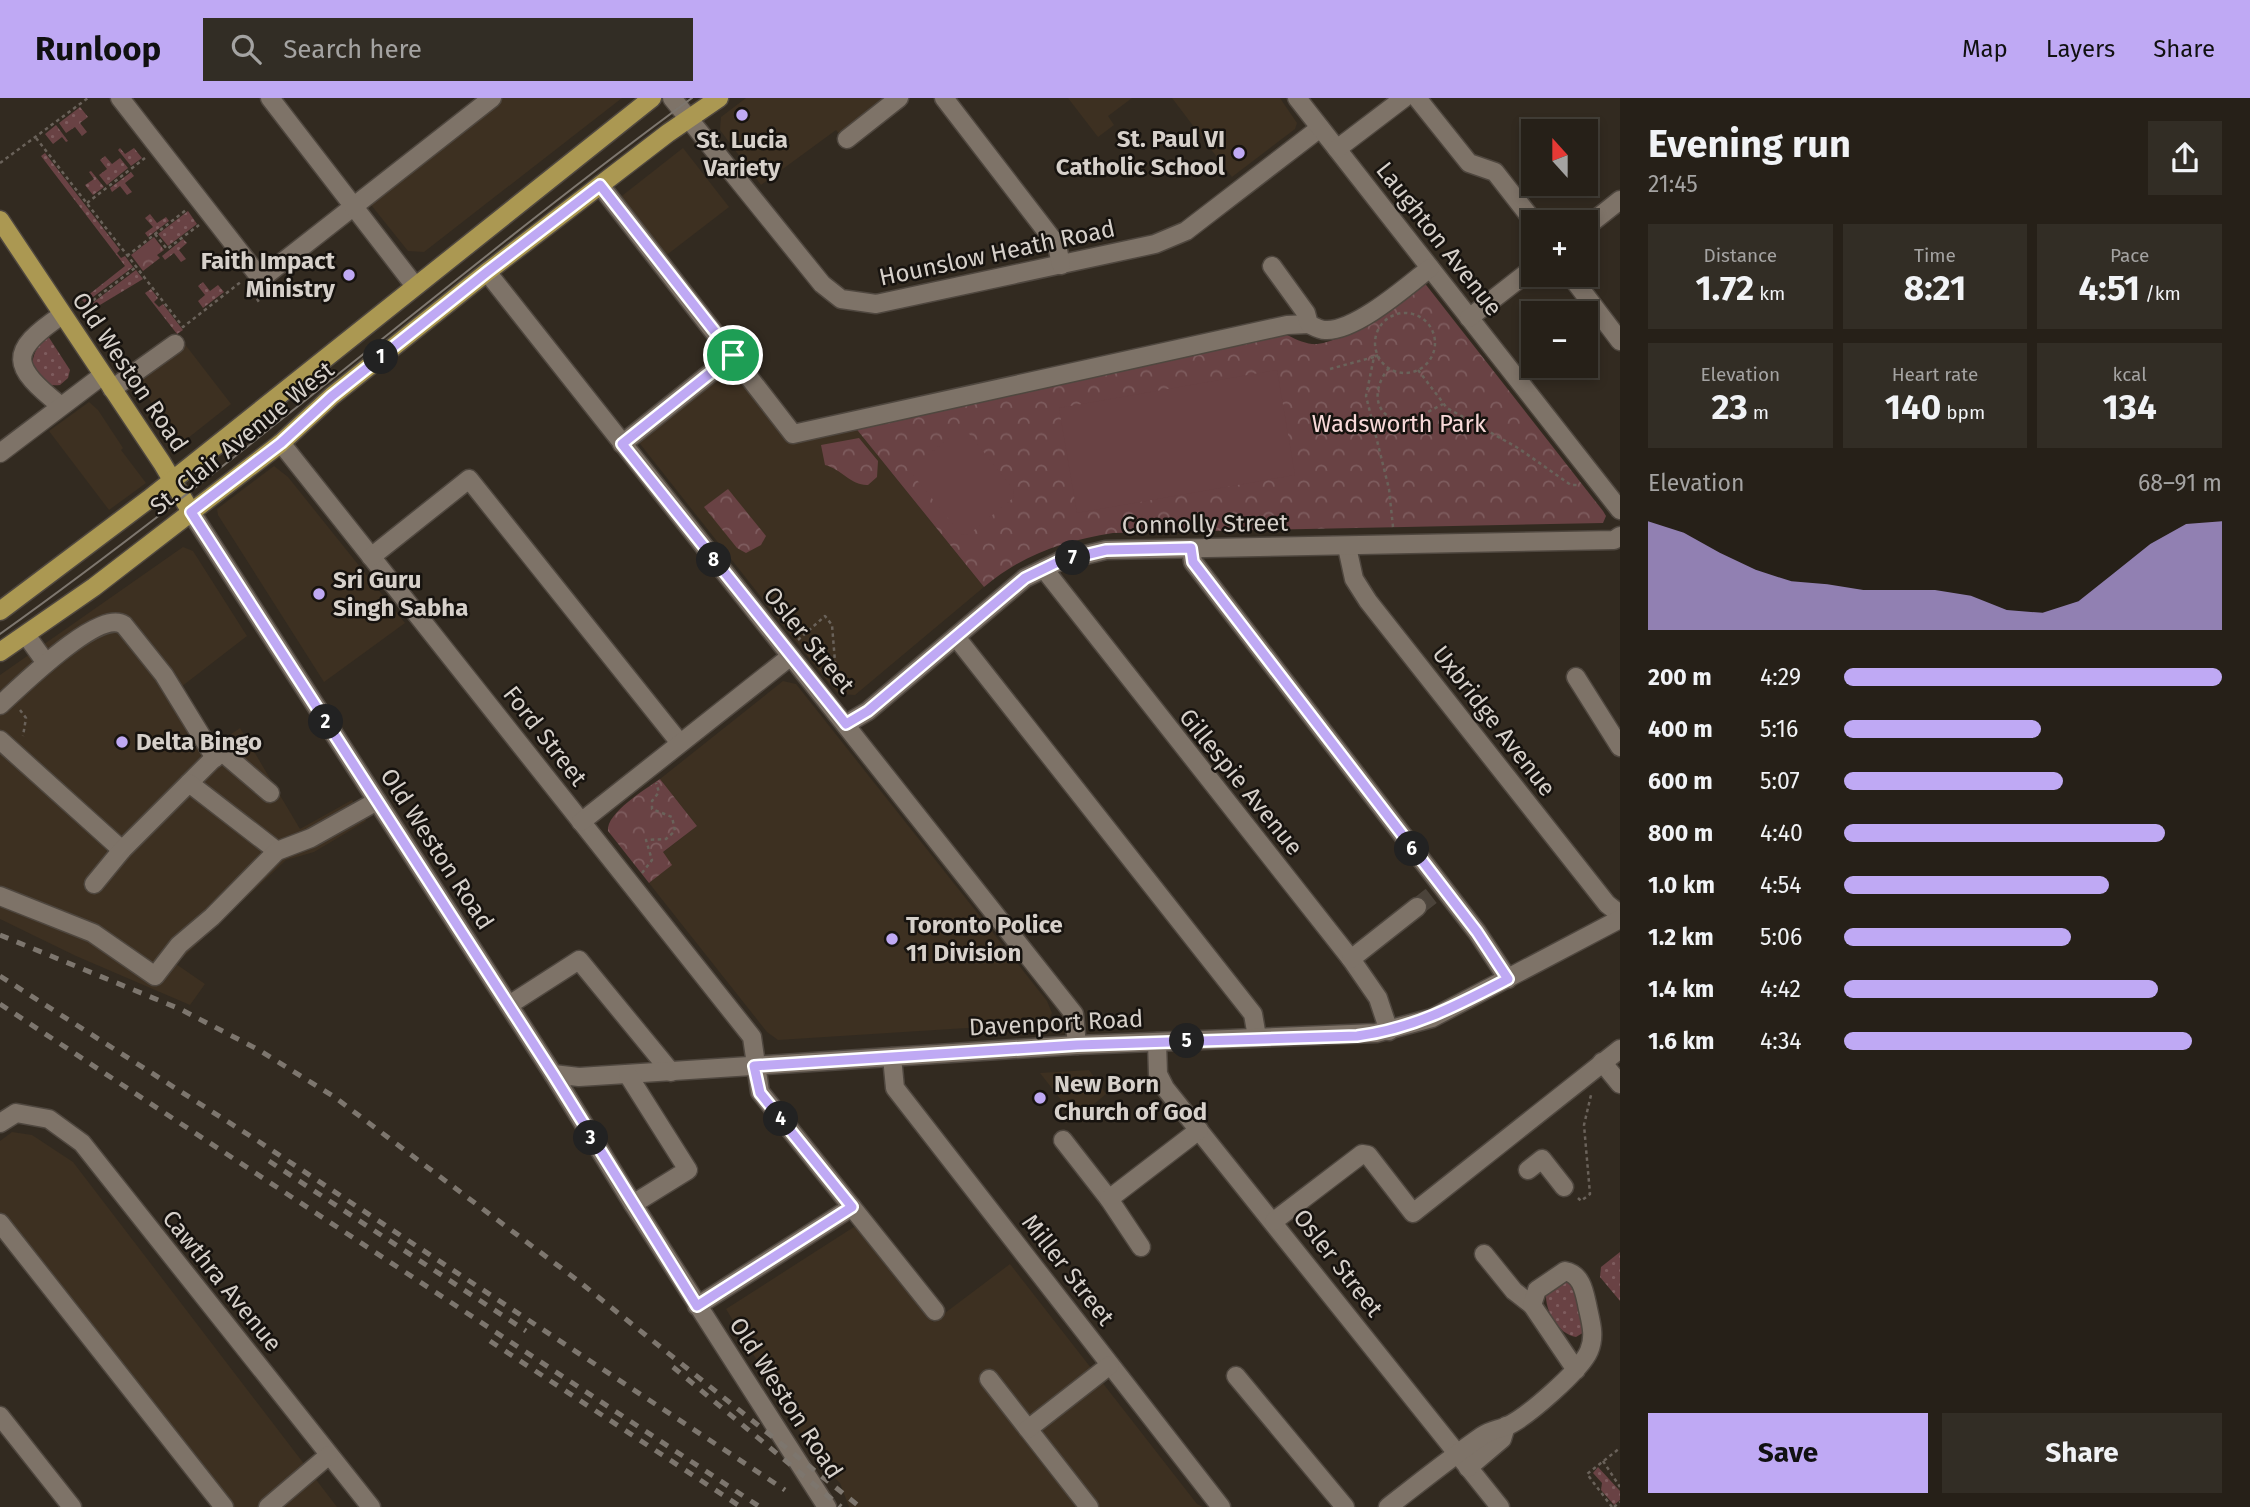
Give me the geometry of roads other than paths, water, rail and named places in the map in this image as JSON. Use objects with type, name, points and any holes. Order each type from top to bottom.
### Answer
[{"type":"main road","name":"St. Clair Avenue West","points":[[0,611],[173,479],[652,98]]},
{"type":"main road","name":"St. Clair Avenue West","points":[[0,652],[94,587],[281,443],[332,396],[487,272],[719,98]]},
{"type":"main road","name":"Old Weston Road","points":[[0,220],[173,479],[191,512]]},
{"type":"street","points":[[120,98],[252,279],[353,206],[492,98]]},
{"type":"street","points":[[270,98],[415,286]]},
{"type":"street","name":"Hounslow Heath Road","points":[[672,98],[822,284],[841,299],[876,304],[1174,238],[1320,128]]},
{"type":"street","points":[[847,139],[899,98]]},
{"type":"street","points":[[944,98],[1057,245],[1061,265]]},
{"type":"street","name":"Laughton Avenue","points":[[1297,98],[1620,510]]},
{"type":"street","points":[[1337,149],[1404,98]]},
{"type":"street","points":[[1417,98],[1469,163],[1495,172],[1525,210]]},
{"type":"street","points":[[600,185],[793,434],[1287,325],[1309,324],[1325,330],[1346,325],[1379,306],[1430,268]]},
{"type":"street","points":[[1598,217],[1620,200]]},
{"type":"street","points":[[1272,266],[1307,313],[1309,324]]},
{"type":"street","name":"Osler Street","points":[[487,272],[622,444],[793,649],[846,724],[1074,1014],[1077,1045]]},
{"type":"street","points":[[1469,318],[1521,277]]},
{"type":"street","points":[[1579,287],[1620,341]]},
{"type":"street","points":[[61,406],[30,381],[23,362],[24,349],[32,336],[62,315]]},
{"type":"street","points":[[0,453],[61,406],[175,344]]},
{"type":"street","points":[[622,444],[733,355]]},
{"type":"street","name":"Ford Street","points":[[281,443],[752,1037],[754,1066],[760,1093],[935,1311]]},
{"type":"street","points":[[371,557],[469,479],[680,743]]},
{"type":"street","name":"Old Weston Road","points":[[191,512],[509,1005],[632,1204],[827,1507]]},
{"type":"street","name":"Connolly Street","points":[[846,724],[868,711],[1025,578],[1060,561],[1106,550],[1614,540],[1620,536]]},
{"type":"street","name":"Uxbridge Avenue","points":[[1347,547],[1353,579],[1368,601],[1620,917]]},
{"type":"street","points":[[1191,548],[1193,562],[1440,889],[1477,932],[1508,979]]},
{"type":"street","name":"Gillespie Avenue","points":[[1044,569],[1351,959],[1378,998],[1389,1031]]},
{"type":"street","points":[[5,701],[72,643],[106,622],[117,621],[124,625],[164,675],[215,758]]},
{"type":"street","points":[[26,635],[46,663]]},
{"type":"street","points":[[956,637],[1253,1014],[1257,1037]]},
{"type":"street","points":[[581,822],[793,649]]},
{"type":"street","points":[[1576,677],[1620,747]]},
{"type":"street","points":[[0,740],[122,850]]},
{"type":"street","points":[[94,884],[122,850],[221,751],[270,793]]},
{"type":"street","points":[[189,783],[277,851]]},
{"type":"street","points":[[0,896],[93,933],[155,976],[178,945],[212,917],[277,851],[311,838],[377,801]]},
{"type":"street","points":[[1351,959],[1417,907]]},
{"type":"street","name":"Davenport Road","points":[[553,1074],[579,1077],[628,1075],[1077,1045],[1257,1037],[1357,1036],[1389,1031],[1432,1017],[1508,979],[1620,917]]},
{"type":"street","points":[[509,1005],[579,960],[671,1072]]},
{"type":"street","name":"Osler Street","points":[[1157,1042],[1161,1080],[1500,1507]]},
{"type":"street","points":[[1274,1221],[1362,1154],[1368,1155],[1413,1213],[1620,1049]]},
{"type":"street","name":"Miller Street","points":[[892,1057],[895,1088],[1221,1507]]},
{"type":"street","points":[[1602,1062],[1620,1084]]},
{"type":"street","points":[[628,1075],[688,1170],[632,1204]]},
{"type":"street","name":"Cawthra Avenue","points":[[0,1123],[16,1113],[49,1119],[82,1143],[371,1507]]},
{"type":"street","points":[[1110,1199],[1199,1130]]},
{"type":"street","points":[[1063,1140],[1110,1199],[1141,1247]]},
{"type":"street","points":[[1528,1170],[1542,1159],[1564,1187]]},
{"type":"street","points":[[697,1306],[852,1207]]},
{"type":"street","points":[[0,1223],[223,1507]]},
{"type":"street","points":[[1484,1254],[1514,1291],[1532,1305],[1576,1370]]},
{"type":"street","points":[[1388,1507],[1462,1461],[1485,1434],[1506,1426],[1576,1370],[1588,1353],[1593,1334],[1584,1290],[1578,1278],[1570,1272],[1560,1272],[1537,1290],[1532,1305]]},
{"type":"street","points":[[1028,1429],[1110,1365]]},
{"type":"street","points":[[1236,1376],[1345,1507]]},
{"type":"street","points":[[989,1379],[1089,1507]]},
{"type":"street","points":[[0,1416],[72,1507]]},
{"type":"street","points":[[268,1507],[330,1455]]},
{"type":"tunnel","points":[[1417,907],[1439,890]]},
{"type":"tram line","points":[[0,634],[175,503],[518,231],[692,98]]},
{"type":"railway","points":[[0,935],[180,1009],[259,1050],[333,1096],[577,1280],[860,1507]]},
{"type":"railway","points":[[0,976],[258,1141],[785,1490]]},
{"type":"railway","points":[[0,1004],[760,1507]]},
{"type":"railway","points":[[269,1161],[526,1331]]},
{"type":"railway","points":[[490,1341],[741,1507]]},
{"type":"railway","points":[[673,1367],[841,1507]]},
{"type":"place","name":"St. Lucia Variety","points":[[742,115]]},
{"type":"place","name":"St. Paul VI Catholic School","points":[[1239,153]]},
{"type":"place","name":"Faith Impact Ministry","points":[[349,275]]},
{"type":"place","name":"Sri Guru Singh Sabha","points":[[319,594]]},
{"type":"place","name":"Delta Bingo","points":[[122,742]]},
{"type":"place","name":"Toronto Police 11 Division","points":[[892,939]]},
{"type":"place","name":"New Born Church of God","points":[[1040,1098]]},
{"type":"park label","name":"Wadsworth Park","points":[[1399,424]]}]
